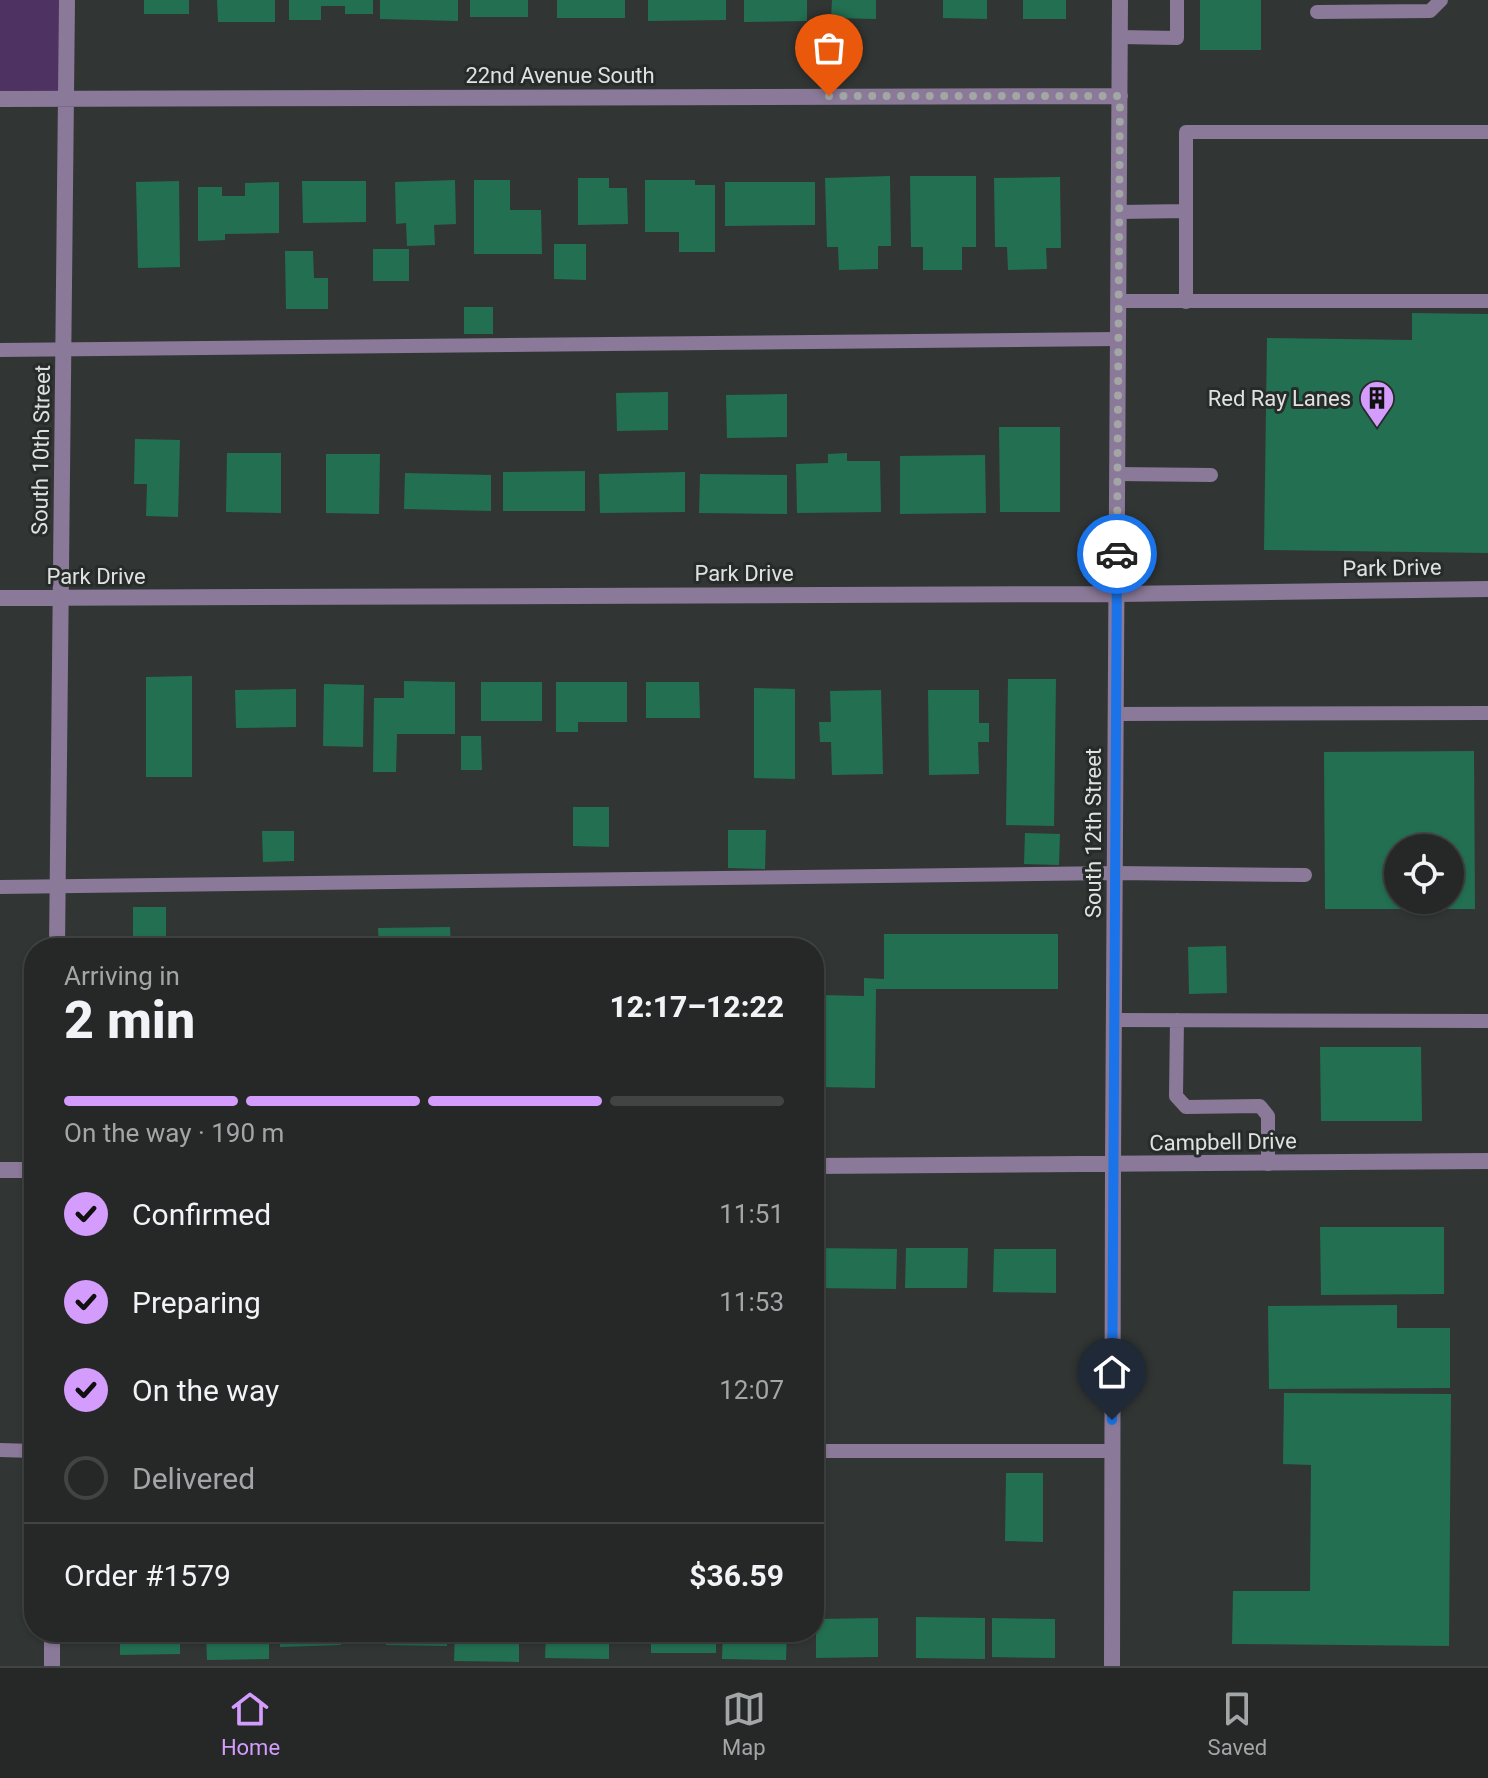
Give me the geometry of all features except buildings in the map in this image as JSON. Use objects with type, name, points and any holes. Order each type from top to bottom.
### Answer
[{"type":"street","name":"South 10th Street","points":[[57,938],[67,0]]},
{"type":"street","name":"South 12th Street","points":[[1112,1666],[1120,0]]},
{"type":"street","name":"22nd Avenue South","points":[[0,99],[1120,96]]},
{"type":"street","name":"Park Drive","points":[[0,598],[1117,594],[1488,589]]},
{"type":"street","name":"Campbell Drive","points":[[824,1166],[1488,1161]]},
{"type":"street","points":[[0,1170],[24,1170]]},
{"type":"street","points":[[52,1642],[52,1666]]},
{"type":"lane","points":[[1120,37],[1177,38],[1177,0]]},
{"type":"lane","points":[[1317,12],[1430,11],[1441,0]]},
{"type":"lane","points":[[1186,302],[1186,132],[1488,132]]},
{"type":"lane","points":[[1119,212],[1186,211]]},
{"type":"lane","points":[[1118,301],[1488,301]]},
{"type":"lane","points":[[0,350],[1118,339]]},
{"type":"lane","points":[[1117,474],[1211,475]]},
{"type":"lane","points":[[1116,714],[1488,713]]},
{"type":"lane","points":[[0,887],[1115,873],[1305,875]]},
{"type":"lane","points":[[1114,1020],[1488,1021]]},
{"type":"lane","points":[[1177,1020],[1176,1096],[1186,1107],[1260,1106],[1268,1116],[1268,1164]]},
{"type":"lane","points":[[0,1450],[24,1451]]},
{"type":"lane","points":[[824,1451],[1112,1451]]},
{"type":"shaded area","points":[[0,0],[67,0],[67,99],[0,99]]},
{"type":"way so far","points":[[829,96],[1120,96],[1117,554]]},
{"type":"place","name":"Red Ray Lanes","points":[[1377,429]]},
{"type":"route","points":[[1112,1420],[1117,554]]}]
